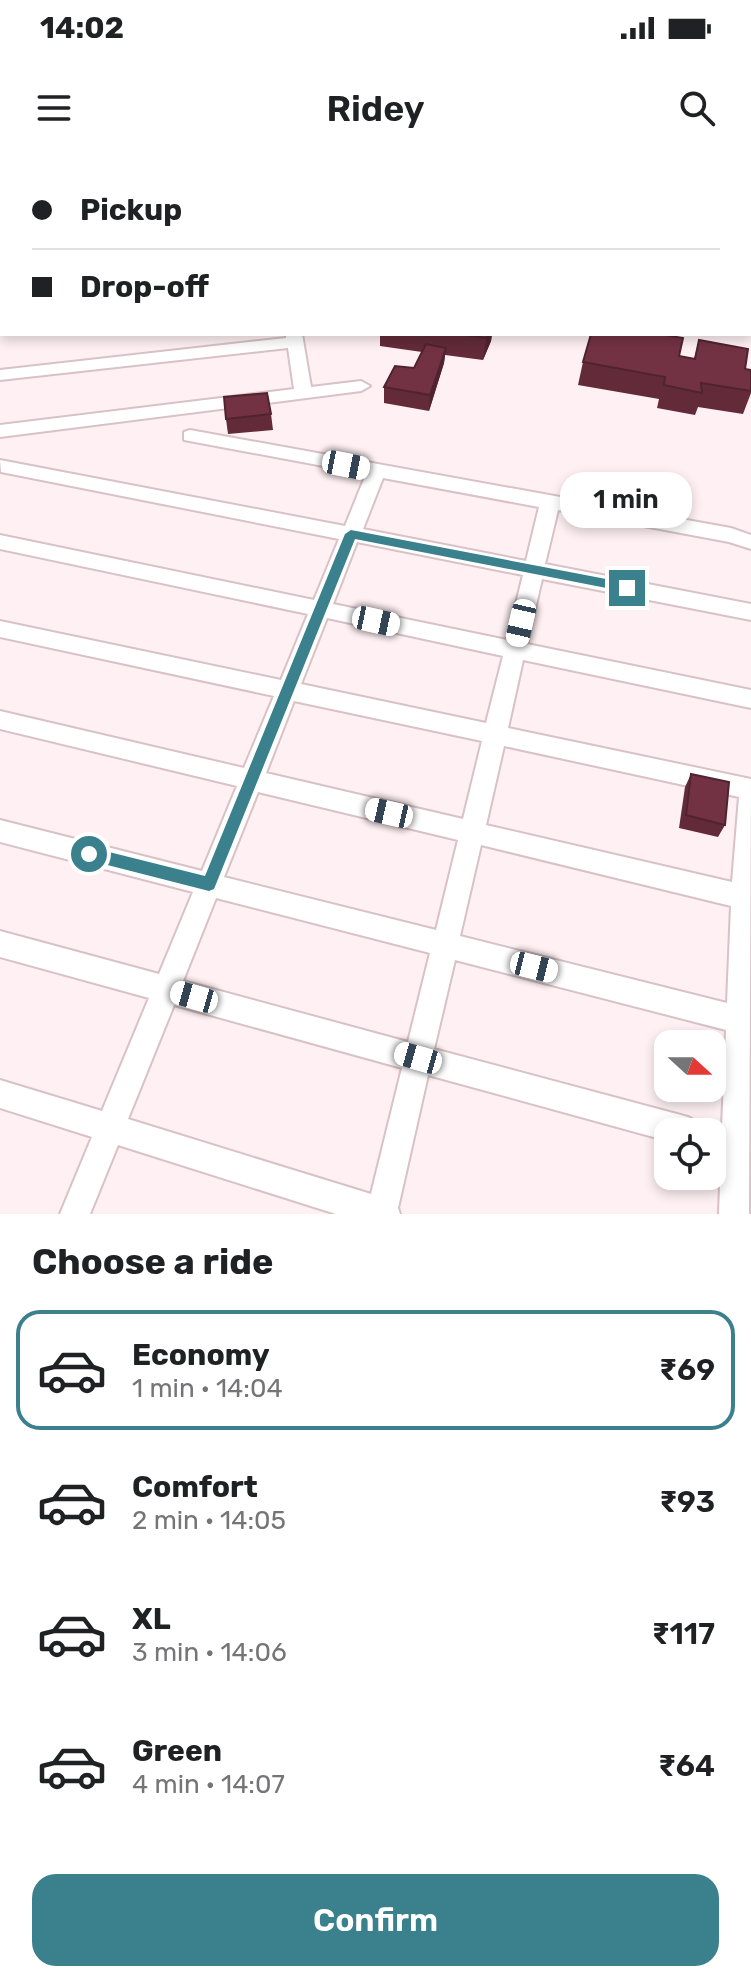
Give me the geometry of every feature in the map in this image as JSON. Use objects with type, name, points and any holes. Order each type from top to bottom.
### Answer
[{"type":"street","points":[[0,375],[295,338],[303,393]]},
{"type":"street","points":[[0,431],[361,386]]},
{"type":"street","points":[[190,436],[731,535],[751,542]]},
{"type":"street","points":[[1,466],[751,612]]},
{"type":"street","points":[[75,1214],[377,470]]},
{"type":"street","points":[[0,1094],[383,1214],[550,502]]},
{"type":"street","points":[[0,542],[751,699]]},
{"type":"street","points":[[0,629],[751,790],[744,897],[746,988],[726,1120]]},
{"type":"street","points":[[0,720],[744,897]]},
{"type":"street","points":[[0,831],[740,1020]]},
{"type":"street","points":[[0,944],[654,1123]]},
{"type":"street","points":[[726,1162],[734,1214]]},
{"type":"building","points":[[590,336],[683,338],[679,356],[695,359],[699,340],[748,349],[745,369],[751,370],[751,391],[701,383],[702,393],[664,385],[665,377],[583,362]]},
{"type":"building","points":[[426,344],[446,348],[430,395],[384,387],[395,366],[414,368]]},
{"type":"building","points":[[267,393],[271,414],[226,419],[224,397]]},
{"type":"building","points":[[691,774],[729,782],[725,825],[686,815]]},
{"type":"route","points":[[89,854],[209,884],[351,534],[627,588]]}]
